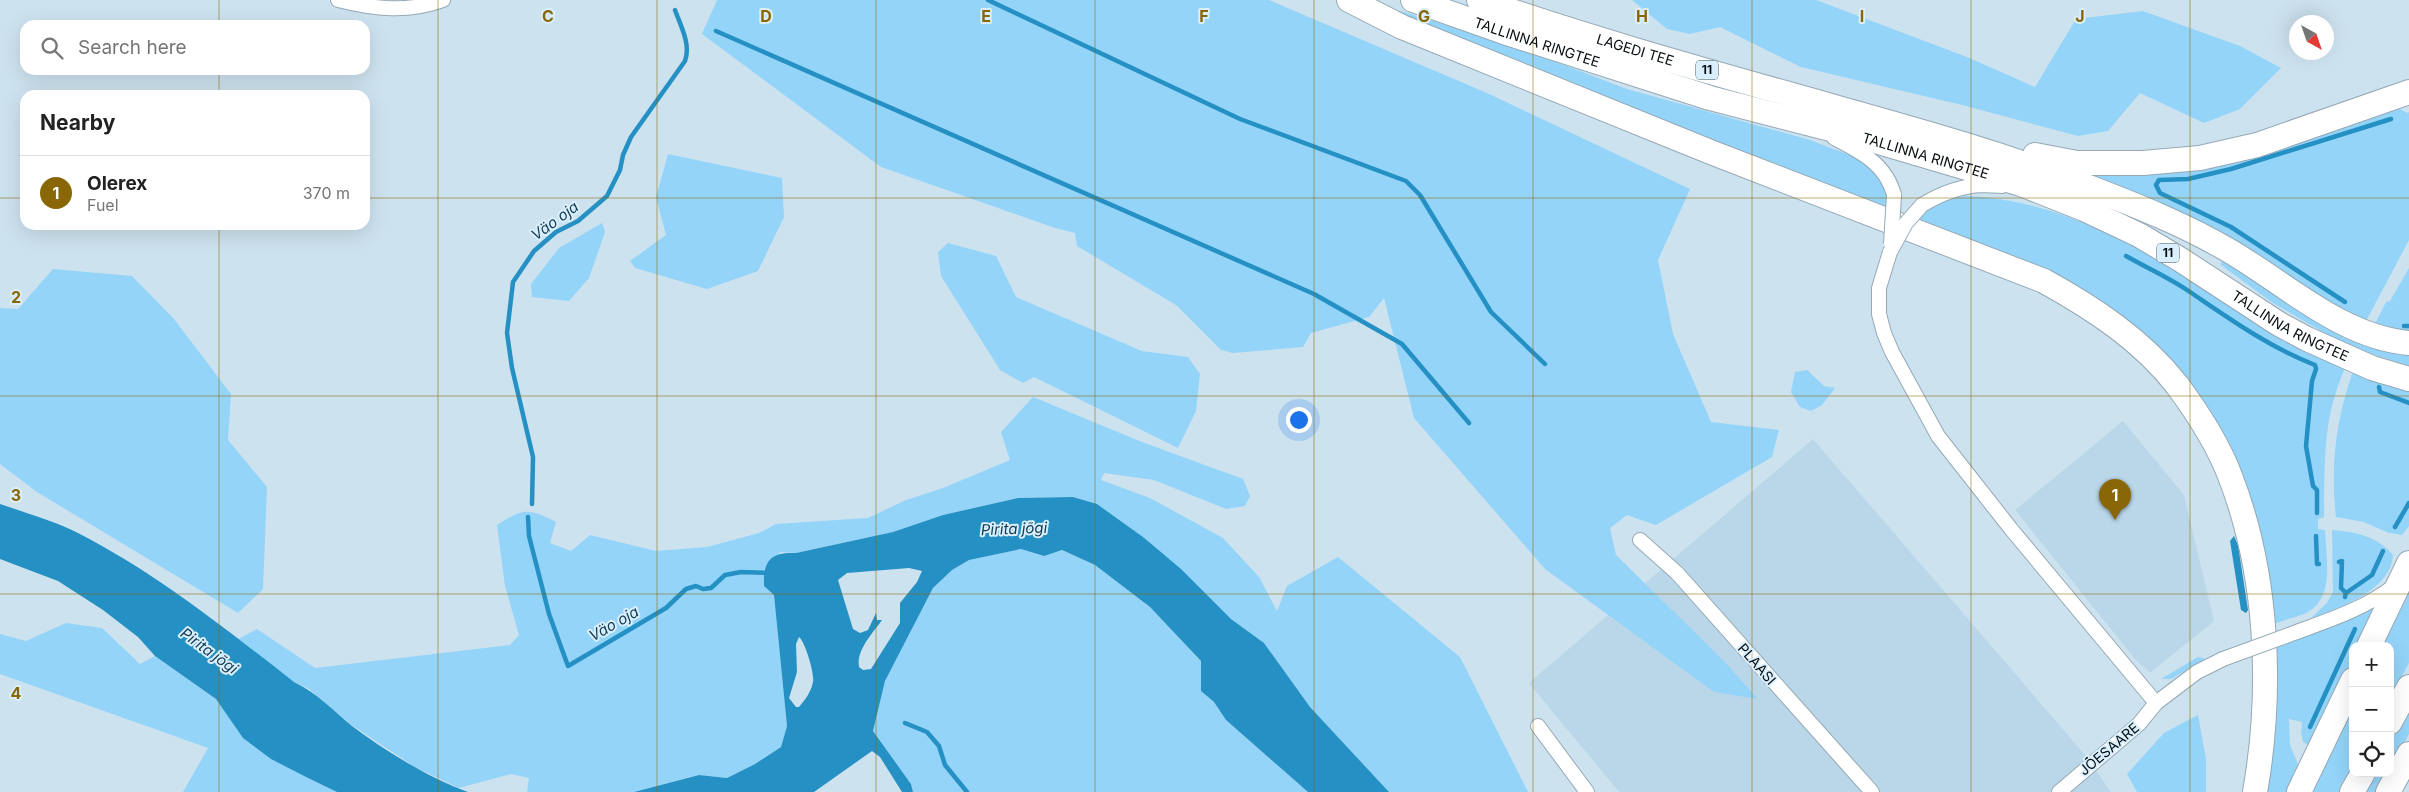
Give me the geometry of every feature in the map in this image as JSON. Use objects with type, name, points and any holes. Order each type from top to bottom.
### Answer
[{"type":"highway","points":[[1348,0],[1402,27],[1713,153],[2044,281],[2082,302],[2118,327],[2176,384],[2207,429],[2230,475],[2250,540],[2260,600],[2264,670],[2261,758],[2255,792]]},
{"type":"highway","name":"TALLINNA RINGTEE","points":[[1413,0],[1504,32],[1710,98],[1874,140],[2021,184],[2084,208],[2139,235],[2279,324],[2307,339],[2372,368],[2409,379]]},
{"type":"highway","name":"LAGEDI TEE","points":[[1479,0],[1550,25],[1938,136]]},
{"type":"highway","points":[[1938,136],[2077,163],[2143,164],[2200,158],[2257,145],[2409,92]]},
{"type":"highway","name":"TALLINNA RINGTEE","points":[[1938,136],[2042,170],[2154,213],[2227,250],[2347,325],[2386,340],[2409,344]]},
{"type":"highway","points":[[2371,642],[2405,572]]},
{"type":"highway","points":[[2299,792],[2350,687]]},
{"type":"highway","points":[[2394,715],[2409,687]]},
{"type":"highway","points":[[2388,792],[2409,754]]},
{"type":"highway","points":[[2352,792],[2361,777]]},
{"type":"street","points":[[338,0],[362,6],[406,9],[443,0]]},
{"type":"street","points":[[1806,124],[1869,158],[1883,171],[1891,183],[1894,195],[1894,218],[1890,252],[1879,288],[1880,314],[1884,333],[1904,376],[1938,436],[2011,529],[2156,703]]},
{"type":"street","points":[[1890,252],[1906,223],[1922,205],[1937,196],[1981,185],[2021,184]]},
{"type":"street","name":"PLAASI","points":[[1640,540],[1676,573],[1872,792]]},
{"type":"street","name":"JÕESAARE","points":[[2058,792],[2139,724],[2156,703],[2197,672],[2224,659],[2344,615],[2378,598],[2405,572]]},
{"type":"street","points":[[1538,726],[1588,792]]},
{"type":"shaded area","points":[[717,0],[1269,0],[1487,93],[1690,189],[1658,260],[1673,334],[1711,422],[1779,430],[1772,457],[1656,525],[1627,515],[1610,528],[1616,555],[1723,660],[1758,699],[1714,692],[1545,569],[1414,418],[1384,298],[1369,317],[1311,333],[1303,347],[1233,353],[1221,350],[1176,305],[1077,246],[1075,233],[1055,228],[881,167],[702,34]]},
{"type":"shaded area","points":[[1632,0],[1816,0],[1967,57],[2035,87],[2076,19],[2143,11],[2240,46],[2281,68],[2240,109],[2204,123],[2140,93],[2108,131],[2078,136],[1962,105],[1801,67],[1720,27],[1690,34],[1667,29]]},
{"type":"shaded area","points":[[1391,8],[1522,49],[1627,89],[1810,140],[1852,156],[1867,165],[1878,175],[1885,186],[1888,202],[1887,211],[1432,30]]},
{"type":"shaded area","points":[[2399,108],[2407,113],[2409,112],[2409,240],[2365,323],[2065,167],[2099,172]]},
{"type":"shaded area","points":[[668,154],[782,178],[784,217],[758,271],[707,289],[635,268],[630,261],[666,235],[656,197]]},
{"type":"shaded area","points":[[1966,196],[2030,205],[2092,226],[2122,240],[2180,273],[2276,336],[2345,368],[2332,406],[2326,441],[2324,517],[2318,519],[2318,529],[2325,530],[2327,577],[2321,599],[2314,608],[2304,614],[2271,625],[2221,436],[2042,269],[2013,256],[1918,221],[1933,206]]},
{"type":"shaded area","points":[[602,223],[605,232],[589,278],[569,301],[532,297],[531,284],[559,248]]},
{"type":"shaded area","points":[[948,243],[996,256],[1016,297],[1142,351],[1188,357],[1200,374],[1196,411],[1178,448],[1034,377],[1023,383],[1000,370],[941,276],[938,252]]},
{"type":"shaded area","points":[[2222,259],[2409,354],[2409,366],[2360,350],[2333,338],[2273,303],[2221,265]]},
{"type":"shaded area","points":[[2409,268],[2409,333],[2374,326],[2386,302],[2390,301]]},
{"type":"shaded area","points":[[53,269],[132,276],[174,319],[231,394],[228,440],[267,487],[263,589],[238,613],[37,492],[0,464],[0,308],[18,309]]},
{"type":"shaded area","points":[[1807,370],[1824,386],[1835,388],[1822,405],[1811,411],[1800,407],[1791,392],[1795,372]]},
{"type":"shaded area","points":[[2353,371],[2409,391],[2409,526],[2402,535],[2389,533],[2364,522],[2336,517],[2334,461],[2336,443],[2342,407]]},
{"type":"shaded area","points":[[1033,397],[1142,442],[1243,479],[1250,496],[1245,506],[1226,509],[1154,480],[1104,473],[1101,480],[1150,498],[1223,538],[1259,577],[1277,611],[1287,586],[1338,557],[1460,657],[1528,792],[1389,792],[1310,707],[1264,643],[1231,619],[1143,537],[1097,504],[1073,497],[1018,498],[943,515],[893,532],[796,553],[780,552],[764,586],[774,595],[787,726],[781,747],[755,764],[727,778],[698,775],[634,792],[527,792],[529,778],[511,774],[459,788],[415,767],[353,726],[309,689],[294,682],[238,639],[257,629],[315,668],[510,645],[519,635],[505,586],[497,525],[514,515],[532,512],[556,522],[550,543],[571,551],[590,535],[656,551],[707,547],[759,533],[776,524],[868,518],[906,500],[943,488],[1010,460],[1001,432]]},
{"type":"shaded area","points":[[2123,421],[2184,495],[2214,621],[2150,673],[2135,659],[2015,510]]},
{"type":"shaded area","points":[[1813,439],[2086,756],[2111,792],[1619,792],[1529,683]]},
{"type":"shaded area","points":[[2332,530],[2366,536],[2380,543],[2393,555],[2390,568],[2383,579],[2361,596],[2310,619],[2327,603],[2333,592]]},
{"type":"shaded area","points":[[1021,549],[1044,556],[1061,550],[1095,565],[1150,607],[1201,661],[1201,691],[1214,702],[1226,720],[1308,792],[913,792],[911,784],[873,731],[885,681],[933,588],[952,570],[969,560]]},
{"type":"shaded area","points":[[2409,585],[2409,663],[2394,691],[2394,642],[2381,642]]},
{"type":"shaded area","points":[[2372,609],[2376,617],[2363,642],[2349,642],[2349,671],[2312,747],[2303,742],[2302,722],[2289,719],[2290,745],[2300,769],[2289,792],[2264,792],[2271,650],[2354,618]]},
{"type":"shaded area","points":[[66,623],[102,628],[140,664],[155,656],[216,699],[229,715],[310,779],[337,792],[183,792],[208,748],[0,674],[0,634],[26,641]]},
{"type":"shaded area","points":[[2198,657],[2204,660],[2171,679],[2161,679]]},
{"type":"shaded area","points":[[2349,708],[2349,774],[2339,792],[2309,792]]},
{"type":"shaded area","points":[[2409,709],[2409,734],[2394,762],[2394,736]]},
{"type":"shaded area","points":[[2198,715],[2206,759],[2206,792],[2137,792],[2127,774],[2164,733]]},
{"type":"shaded area","points":[[2372,777],[2386,777],[2378,792],[2364,792]]},
{"type":"water","name":"Pirita jõgi","points":[[1073,497],[1097,504],[1143,537],[1181,569],[1231,619],[1264,643],[1310,707],[1389,792],[1308,792],[1226,720],[1214,702],[1201,691],[1201,661],[1150,607],[1095,565],[1062,550],[1044,556],[1021,549],[969,560],[952,570],[933,588],[885,681],[873,731],[911,784],[913,792],[902,792],[880,757],[872,751],[814,792],[634,792],[699,775],[727,778],[755,764],[781,747],[787,726],[774,595],[764,586],[765,570],[770,559],[780,554],[796,553],[893,532],[943,515],[1018,498]],"holes":[[[909,568],[922,571],[917,582],[900,603],[900,623],[871,669],[863,670],[859,667],[860,654],[882,620],[877,620],[876,613],[868,630],[860,633],[853,629],[838,580],[847,573]],[[799,637],[807,651],[813,678],[812,686],[807,696],[799,707],[796,707],[789,698],[797,672],[796,644]]]},
{"type":"water","name":"Pirita jõgi","points":[[0,504],[40,517],[78,533],[135,566],[216,622],[379,745],[423,771],[468,792],[337,792],[271,759],[243,738],[216,699],[155,656],[138,637],[103,610],[58,581],[0,559]]},
{"type":"water","points":[[2234,536],[2238,545],[2248,610],[2246,613],[2241,610],[2230,541]]},
{"type":"waterway","points":[[988,0],[1240,119],[1406,181],[1420,195],[1491,312],[1545,364]]},
{"type":"waterway","name":"Väo oja","points":[[532,504],[533,457],[512,368],[507,333],[513,282],[534,251],[556,232],[578,221],[607,196],[620,170],[623,155],[631,137],[685,61],[687,55],[686,42],[675,10]]},
{"type":"waterway","points":[[716,31],[1314,294],[1402,344],[1469,423]]},
{"type":"waterway","points":[[2345,302],[2231,227],[2160,193],[2156,185],[2159,180],[2188,179],[2231,169],[2391,119]]},
{"type":"waterway","points":[[2126,256],[2182,287],[2266,341],[2315,365],[2306,446],[2313,486],[2317,490],[2317,513]]},
{"type":"waterway","points":[[2404,326],[2409,326]]},
{"type":"waterway","points":[[2379,387],[2380,392],[2409,403]]},
{"type":"waterway","points":[[2395,527],[2409,503]]},
{"type":"waterway","name":"Väo oja","points":[[528,517],[529,536],[549,614],[568,666],[666,608],[686,589],[696,586],[703,589],[711,588],[725,575],[741,572],[768,573]]},
{"type":"waterway","points":[[2316,536],[2317,564],[2319,564]]},
{"type":"waterway","points":[[2345,597],[2346,593],[2372,575],[2383,551]]},
{"type":"waterway","points":[[2339,562],[2342,561],[2341,588],[2346,593]]},
{"type":"waterway","points":[[2310,727],[2355,629]]},
{"type":"waterway","points":[[905,723],[927,732],[939,746],[945,765],[967,792]]},
{"type":"place","name":"Olerex","points":[[2115,520]]}]
